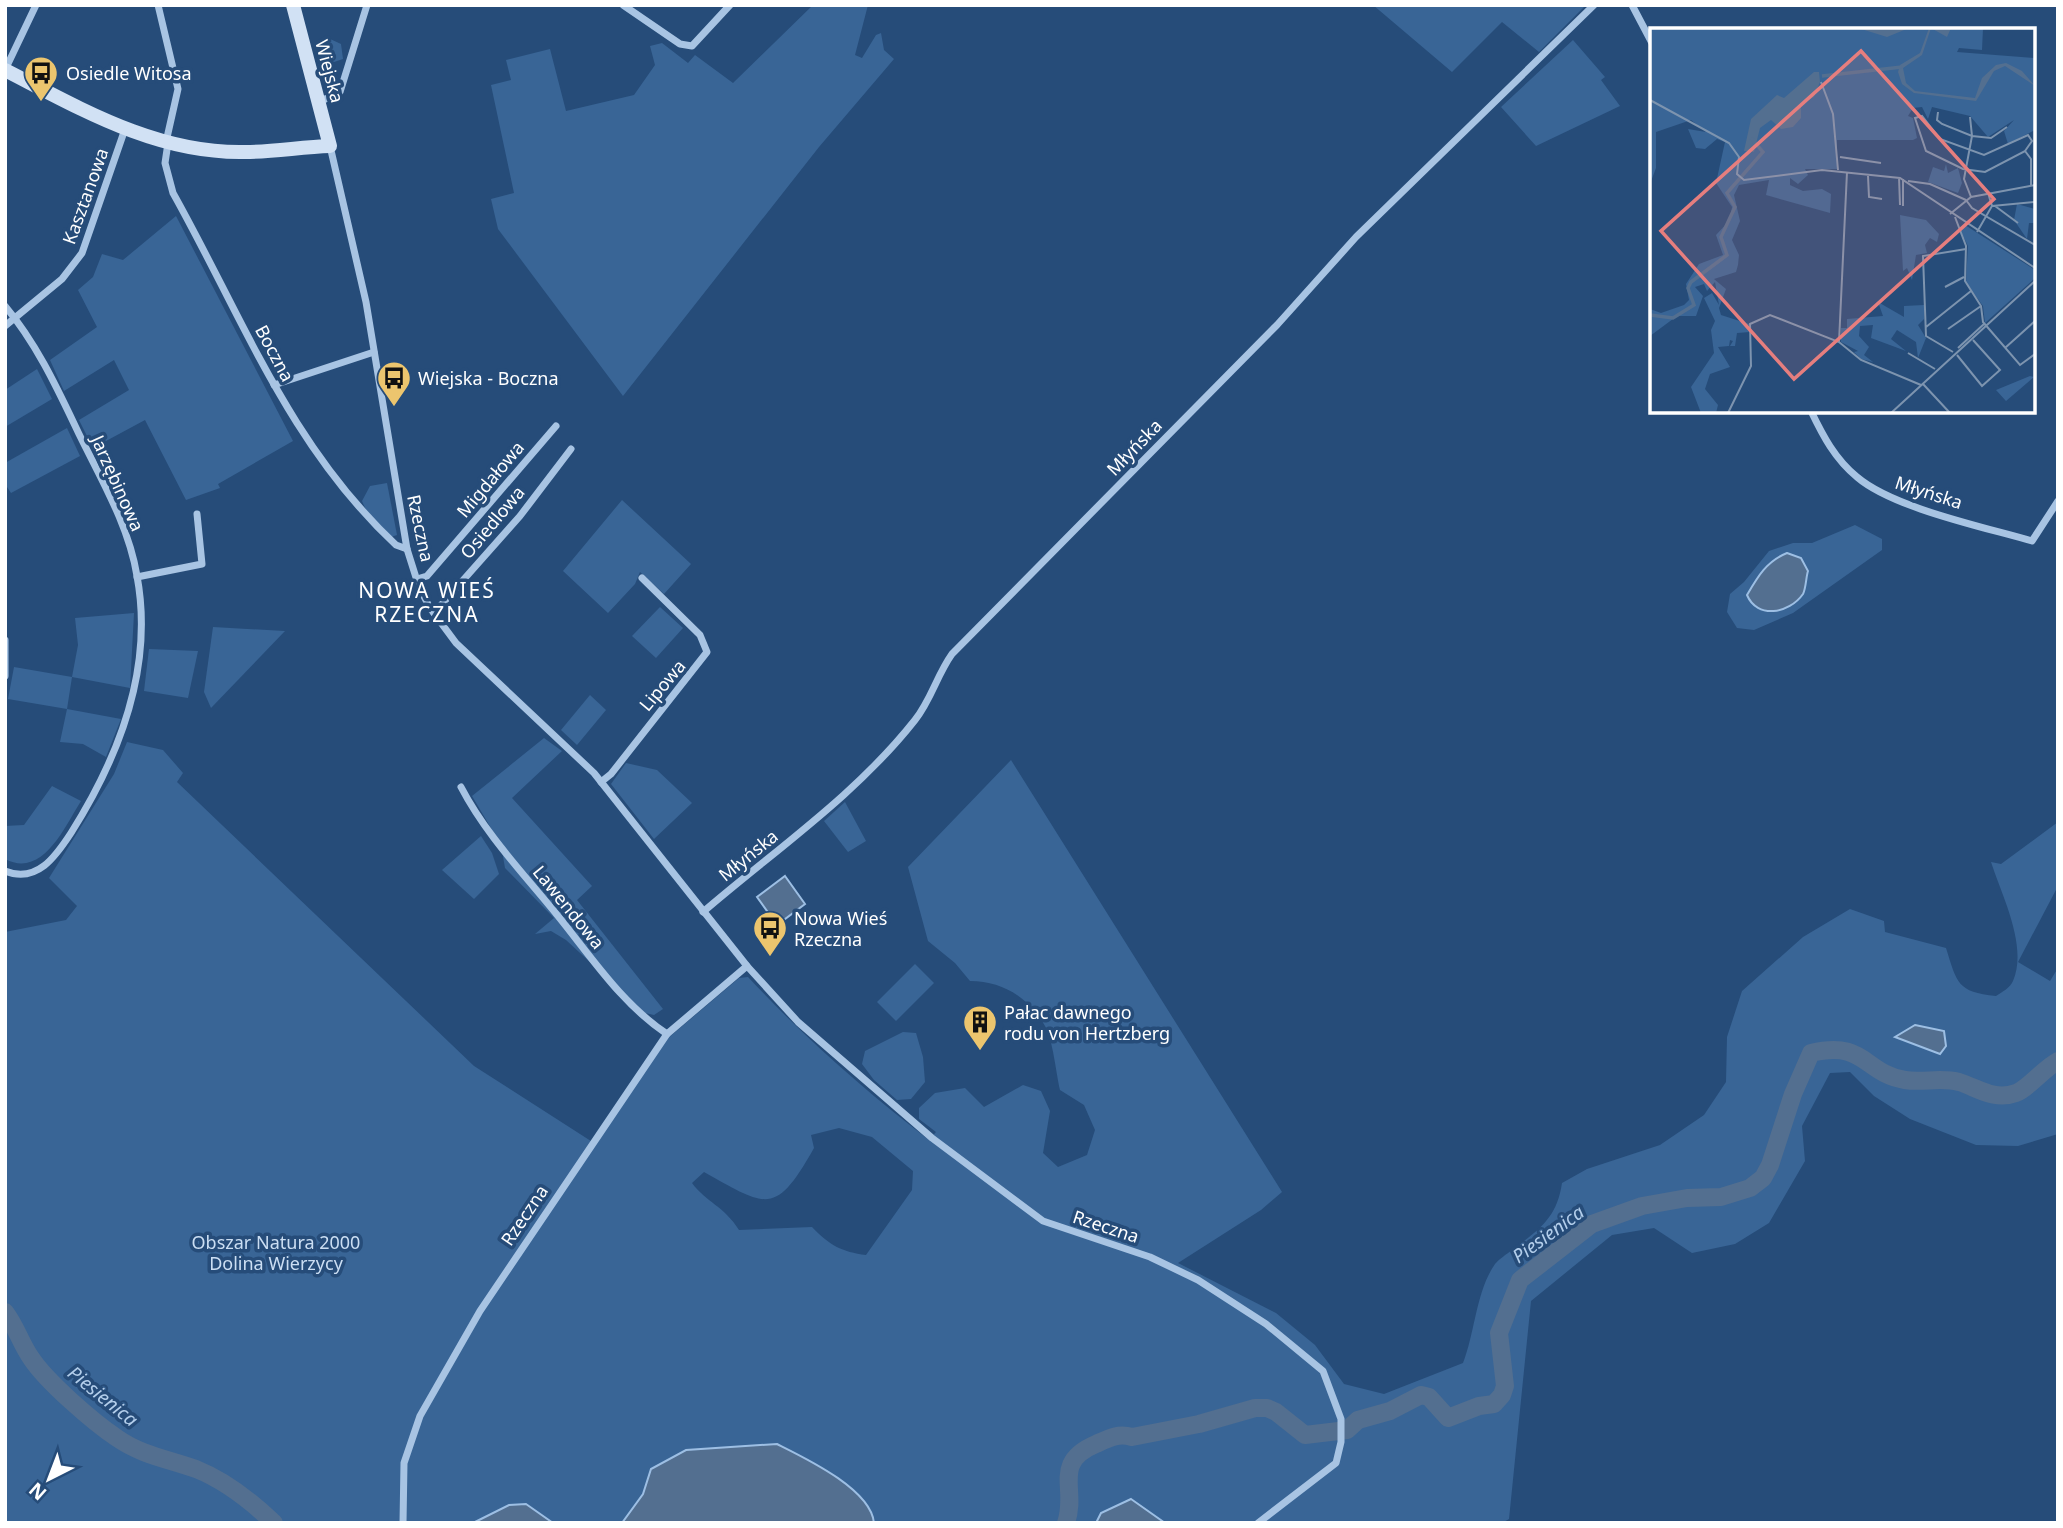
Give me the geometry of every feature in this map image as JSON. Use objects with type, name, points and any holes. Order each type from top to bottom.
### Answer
[{"type":"street","points":[[36,5],[5,70],[125,129],[167,143],[246,153],[330,146]]},
{"type":"street","name":"Boczna","points":[[158,5],[178,89],[165,163],[173,193],[274,384],[330,474],[396,545],[407,549]]},
{"type":"street","name":"Wiejska","points":[[293,5],[330,146]]},
{"type":"street","points":[[319,102],[340,92],[367,5]]},
{"type":"street","points":[[623,5],[680,44],[692,46],[730,5]]},
{"type":"street","name":"Młyńska","points":[[703,912],[790,842],[899,739],[918,717],[952,654],[1277,325],[1356,237],[1594,5]]},
{"type":"street","points":[[1632,5],[1650,39]]},
{"type":"street","name":"Kasztanowa","points":[[5,326],[62,279],[82,253],[125,129]]},
{"type":"street","name":"Rzeczna","points":[[330,146],[374,352],[407,549],[417,579],[434,613],[467,656],[575,754],[601,782],[747,966],[797,1022],[932,1138],[1035,1216],[1071,1232],[1150,1257],[1198,1280],[1266,1324],[1322,1371],[1341,1419],[1341,1442],[1336,1463],[1258,1523]]},
{"type":"street","name":"Jarzębinowa","points":[[5,306],[54,382],[123,527],[138,577],[141,623],[137,671],[129,710],[111,756],[76,824],[53,859],[32,873],[7,872]]},
{"type":"street","points":[[274,384],[374,352]]},
{"type":"street","name":"Młyńska","points":[[1812,413],[1841,461],[1872,489],[1908,504],[2032,541],[2058,500]]},
{"type":"street","name":"Migdałowa","points":[[417,579],[427,576],[556,426]]},
{"type":"street","name":"Osiedlowa","points":[[434,613],[520,516],[571,449]]},
{"type":"street","points":[[138,577],[202,564],[197,514]]},
{"type":"street","name":"Lipowa","points":[[601,782],[611,774],[707,652],[700,635],[642,578]]},
{"type":"street","points":[[5,640],[5,676]]},
{"type":"street","name":"Lawendowa","points":[[461,788],[500,848],[599,969],[646,1020],[667,1034]]},
{"type":"street","name":"Rzeczna","points":[[403,1523],[404,1463],[420,1416],[529,1235],[667,1034],[747,966]]},
{"type":"green space","points":[[813,5],[868,5],[855,55],[862,58],[876,35],[881,33],[884,50],[894,59],[819,147],[623,396],[498,229],[491,199],[514,193],[491,85],[511,80],[506,60],[550,49],[566,111],[634,95],[655,65],[650,46],[662,43],[688,63],[695,55],[733,83]]},
{"type":"green space","points":[[1373,5],[1586,5],[1539,52],[1502,22],[1452,72]]},
{"type":"green space","points":[[328,38],[341,44],[343,59],[319,67],[315,47],[319,41]]},
{"type":"green space","points":[[1573,40],[1605,77],[1601,80],[1620,106],[1536,146],[1501,107]]},
{"type":"green space","points":[[176,216],[293,441],[218,484],[220,488],[186,500],[145,420],[93,448],[79,420],[129,390],[114,360],[64,391],[50,360],[97,327],[78,290],[93,277],[102,254],[123,260]]},
{"type":"green space","points":[[37,369],[52,399],[5,427],[5,390]]},
{"type":"green space","points":[[67,428],[80,456],[11,493],[5,484],[5,463]]},
{"type":"green space","points":[[387,483],[397,535],[391,537],[366,510],[362,501],[370,486]]},
{"type":"green space","points":[[622,500],[691,564],[664,594],[640,572],[635,584],[608,613],[563,571]]},
{"type":"green space","points":[[1855,525],[1882,539],[1882,550],[1793,613],[1754,630],[1737,628],[1727,612],[1730,594],[1744,582],[1769,551],[1793,543],[1812,543]]},
{"type":"green space","points":[[660,607],[683,628],[656,658],[632,636]]},
{"type":"green space","points":[[134,613],[130,688],[72,677],[78,645],[75,618]]},
{"type":"green space","points":[[213,627],[285,631],[211,708],[204,692]]},
{"type":"green space","points":[[149,649],[198,651],[188,698],[144,691]]},
{"type":"green space","points":[[14,667],[72,677],[67,709],[8,699]]},
{"type":"green space","points":[[590,695],[606,710],[577,745],[561,730]]},
{"type":"green space","points":[[67,709],[121,719],[106,757],[83,744],[60,742]]},
{"type":"green space","points":[[544,738],[562,751],[512,798],[592,886],[577,900],[663,1009],[654,1015],[645,1013],[566,940],[551,931],[535,934],[554,918],[505,868],[501,845],[472,796]]},
{"type":"green space","name":"Obszar Natura 2000 Dolina Wierzycy","points":[[127,742],[163,750],[183,773],[177,782],[474,1066],[594,1143],[667,1039],[739,978],[748,977],[835,1062],[929,1140],[936,1132],[919,1119],[919,1108],[935,1093],[965,1088],[984,1107],[1023,1085],[1041,1091],[1050,1111],[1043,1153],[1058,1167],[1087,1155],[1095,1130],[1084,1105],[1060,1090],[1045,1026],[1023,999],[993,984],[970,981],[955,963],[928,941],[908,867],[1011,760],[1282,1192],[1261,1210],[1178,1263],[1276,1313],[1315,1345],[1344,1384],[1384,1394],[1463,1363],[1480,1299],[1495,1264],[1545,1222],[1556,1205],[1562,1183],[1587,1169],[1660,1145],[1704,1115],[1726,1082],[1727,1037],[1742,991],[1803,937],[1850,909],[1884,921],[1885,932],[1946,948],[1956,978],[1973,992],[1996,996],[2008,988],[2017,967],[2016,937],[1991,862],[2001,864],[2058,822],[2058,886],[2018,962],[2050,981],[2058,968],[2058,1134],[2018,1146],[1976,1145],[1910,1119],[1874,1096],[1850,1072],[1830,1073],[1802,1126],[1805,1161],[1769,1223],[1735,1244],[1692,1253],[1654,1228],[1612,1235],[1531,1301],[1509,1519],[1502,1523],[5,1523],[5,932],[66,920],[77,906],[49,878],[114,774]],"holes":[[[839,1128],[872,1137],[913,1171],[912,1190],[866,1255],[836,1247],[812,1227],[739,1230],[727,1215],[692,1183],[704,1172],[742,1193],[768,1199],[779,1195],[801,1170],[814,1148],[811,1135]]]},
{"type":"green space","points":[[626,763],[657,770],[692,803],[654,839],[611,784]]},
{"type":"green space","points":[[52,786],[81,801],[60,836],[42,856],[31,862],[19,863],[5,859],[5,826],[24,825]]},
{"type":"green space","points":[[845,802],[866,841],[848,852],[824,821]]},
{"type":"green space","points":[[481,836],[492,853],[499,874],[474,899],[442,870]]},
{"type":"green space","points":[[915,964],[934,983],[896,1021],[877,1002]]},
{"type":"green space","points":[[903,1032],[916,1033],[923,1057],[925,1082],[911,1099],[897,1100],[874,1080],[862,1064],[865,1051]]},
{"type":"shaded area","points":[[1787,553],[1801,558],[1808,571],[1803,594],[1790,606],[1782,609],[1765,611],[1758,608],[1747,595],[1768,565]]},
{"type":"shaded area","points":[[785,876],[805,904],[777,925],[757,897]]},
{"type":"shaded area","points":[[1915,1025],[1944,1031],[1946,1046],[1940,1054],[1895,1037]]},
{"type":"shaded area","points":[[777,1444],[819,1466],[849,1487],[862,1498],[874,1523],[622,1523],[643,1494],[651,1469],[686,1450]]},
{"type":"shaded area","points":[[1131,1499],[1165,1523],[1096,1523],[1101,1513]]},
{"type":"shaded area","points":[[526,1504],[553,1523],[473,1523],[509,1505]]},
{"type":"waterway","name":"Piesienica","points":[[1066,1523],[1069,1511],[1070,1468],[1074,1460],[1082,1451],[1114,1437],[1132,1437],[1199,1424],[1255,1408],[1267,1408],[1276,1412],[1305,1435],[1347,1430],[1358,1420],[1390,1411],[1421,1395],[1429,1397],[1448,1418],[1479,1406],[1494,1404],[1502,1395],[1505,1386],[1499,1333],[1520,1280],[1592,1224],[1642,1206],[1687,1198],[1721,1197],[1750,1188],[1763,1178],[1770,1165],[1793,1094],[1811,1053],[1843,1051],[1854,1054],[1891,1076],[1912,1081],[1959,1082],[2000,1096],[2021,1091],[2058,1061]]},
{"type":"waterway","name":"Piesienica","points":[[5,1312],[27,1353],[38,1367],[58,1389],[96,1422],[136,1449],[218,1479],[247,1499],[274,1523]]},
{"type":"place","name":"Osiedle Witosa","points":[[41,103]]},
{"type":"place","name":"Wiejska - Boczna","points":[[394,408]]},
{"type":"place","name":"Nowa Wieś Rzeczna","points":[[770,958]]},
{"type":"place","name":"Pałac dawnego rodu von Hertzberg","points":[[980,1052]]},
{"type":"district","name":"NOWA WIEŚ RZECZNA","points":[[427,602]]}]
